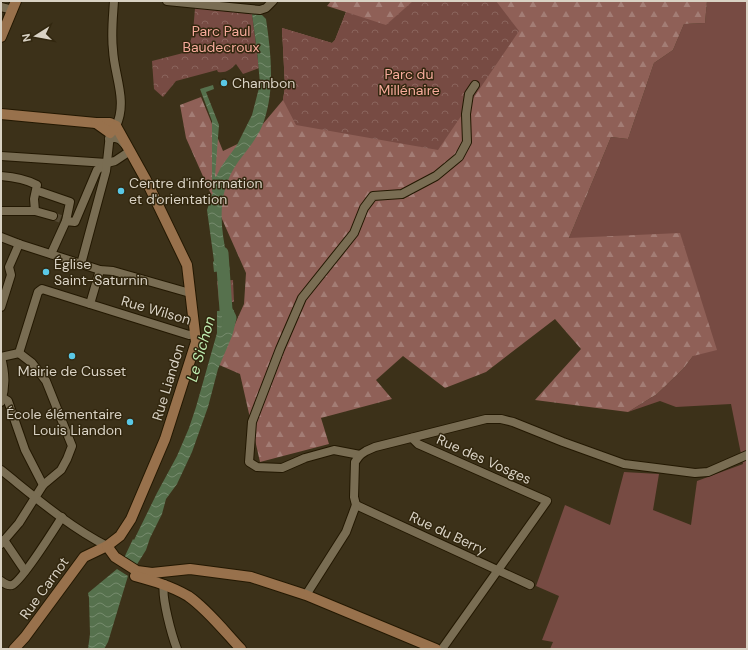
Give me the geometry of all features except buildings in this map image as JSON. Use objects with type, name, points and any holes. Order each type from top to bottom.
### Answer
[{"type":"main road","points":[[1,37],[15,5]]},
{"type":"main road","points":[[1,114],[96,123],[112,133]]},
{"type":"main road","name":"Rue Liandon","points":[[104,548],[120,536],[131,519],[150,478],[165,439],[196,342],[187,265],[146,180],[130,151],[112,133]]},
{"type":"main road","points":[[104,548],[113,559],[135,573],[164,584],[188,596],[200,606],[241,649]]},
{"type":"main road","name":"Rue Carnot","points":[[14,649],[26,637],[84,557],[104,548]]},
{"type":"main road","points":[[135,573],[152,573],[190,569],[251,577],[306,595],[436,649]]},
{"type":"main road","points":[[164,584],[179,570]]},
{"type":"street","points":[[81,264],[106,171],[112,133],[119,118],[121,91],[114,63],[112,35],[114,1]]},
{"type":"street","points":[[167,1],[260,10],[266,8],[273,1]]},
{"type":"street","points":[[1,7],[15,5]]},
{"type":"street","points":[[360,455],[334,450],[305,458],[282,468],[257,467],[249,462],[252,422],[280,348],[302,298],[354,233],[364,208],[373,196],[402,194],[436,176],[459,157],[467,142],[466,114],[469,94],[474,85]]},
{"type":"street","points":[[1,156],[107,163],[115,161],[130,151]]},
{"type":"street","points":[[66,220],[75,222],[97,170],[107,163]]},
{"type":"street","points":[[1,176],[14,177],[37,185],[34,199],[35,211]]},
{"type":"street","points":[[41,192],[70,202],[66,220],[51,254]]},
{"type":"street","points":[[1,211],[35,211],[53,216]]},
{"type":"street","points":[[1,237],[100,270],[113,271],[190,293]]},
{"type":"street","points":[[1,307],[11,275],[9,267],[19,244]]},
{"type":"street","points":[[90,304],[100,270]]},
{"type":"street","name":"Rue Wilson","points":[[19,353],[38,292],[42,289],[189,335],[195,334]]},
{"type":"street","points":[[25,571],[3,542],[19,524],[43,485],[61,470],[68,459],[72,446],[46,381],[32,363],[19,353],[1,357],[5,375],[5,387],[2,400],[8,401],[25,450],[43,485]]},
{"type":"street","points":[[306,595],[346,532],[356,505],[354,497],[355,462],[360,455],[375,448],[486,419],[501,419],[513,422],[624,464],[695,473],[708,472],[746,455]]},
{"type":"street","name":"Rue des Vosges","points":[[412,438],[418,444],[547,501],[498,571]]},
{"type":"street","points":[[1,470],[40,502],[104,548]]},
{"type":"street","name":"Rue du Berry","points":[[356,505],[498,571],[530,584]]},
{"type":"street","points":[[4,583],[11,586],[15,584],[62,517]]},
{"type":"street","points":[[442,649],[498,571]]},
{"type":"street","points":[[164,584],[164,598],[177,649]]},
{"type":"green space","points":[[331,1],[707,1],[705,23],[684,24],[673,50],[654,63],[628,139],[611,137],[569,238],[680,233],[717,350],[693,356],[683,369],[657,394],[628,412],[535,400],[581,349],[555,319],[486,372],[445,388],[403,356],[376,380],[392,399],[321,418],[329,444],[260,462],[240,374],[217,364],[244,304],[246,273],[186,138],[180,105],[201,97],[223,151],[252,137],[283,100],[285,87],[282,28],[332,43],[335,40],[346,12],[327,6]]},
{"type":"green space","name":"Parc du Millénaire","points":[[413,1],[496,1],[519,31],[438,150],[296,125],[283,100],[285,87],[282,28],[332,43],[335,40],[346,12],[386,25]]},
{"type":"green space","points":[[707,1],[747,1],[747,649],[550,649],[553,642],[542,640],[559,596],[536,586],[565,505],[610,525],[624,472],[659,474],[653,510],[691,525],[697,481],[743,464],[731,404],[676,407],[660,401],[628,412],[657,394],[683,369],[693,356],[569,238],[611,137],[628,139],[654,63],[673,50],[684,24],[705,23]]},
{"type":"green space","name":"Parc Paul Baudecroux","points":[[195,8],[252,14],[259,68],[243,74],[236,64],[226,71],[218,72],[217,70],[176,81],[163,97],[154,89],[152,61],[187,52],[193,33]]},
{"type":"green space","points":[[233,280],[234,302],[219,302],[217,281]]},
{"type":"water","points":[[252,14],[262,15],[266,19],[271,70],[270,96],[262,127],[230,175],[225,188],[222,229],[230,270],[214,272],[214,261],[207,210],[213,192],[212,121],[200,89],[213,85],[214,89],[206,92],[219,125],[216,177],[221,167],[237,145],[252,115],[260,84],[257,50],[253,46],[253,44],[256,44]]},
{"type":"water","points":[[234,310],[234,329],[232,336],[218,369],[208,407],[192,452],[177,484],[166,499],[162,514],[150,538],[146,550],[136,566],[124,558],[177,456],[189,428],[217,333],[217,311]]},
{"type":"water","points":[[117,569],[128,576],[108,642],[104,649],[88,649],[90,634],[88,593]]},
{"type":"waterway","name":"Le Sichon","points":[[222,253],[226,310],[230,318],[228,326]]},
{"type":"tunnel","points":[[53,216],[66,221]]},
{"type":"place","name":"Chambon","points":[[224,83]]},
{"type":"place","name":"Centre d'information et d'orientation","points":[[121,191]]},
{"type":"place","name":"Église Saint-Saturnin","points":[[46,272]]},
{"type":"place","name":"Mairie de Cusset","points":[[72,356]]},
{"type":"place","name":"École élémentaire Louis Liandon","points":[[130,422]]}]
